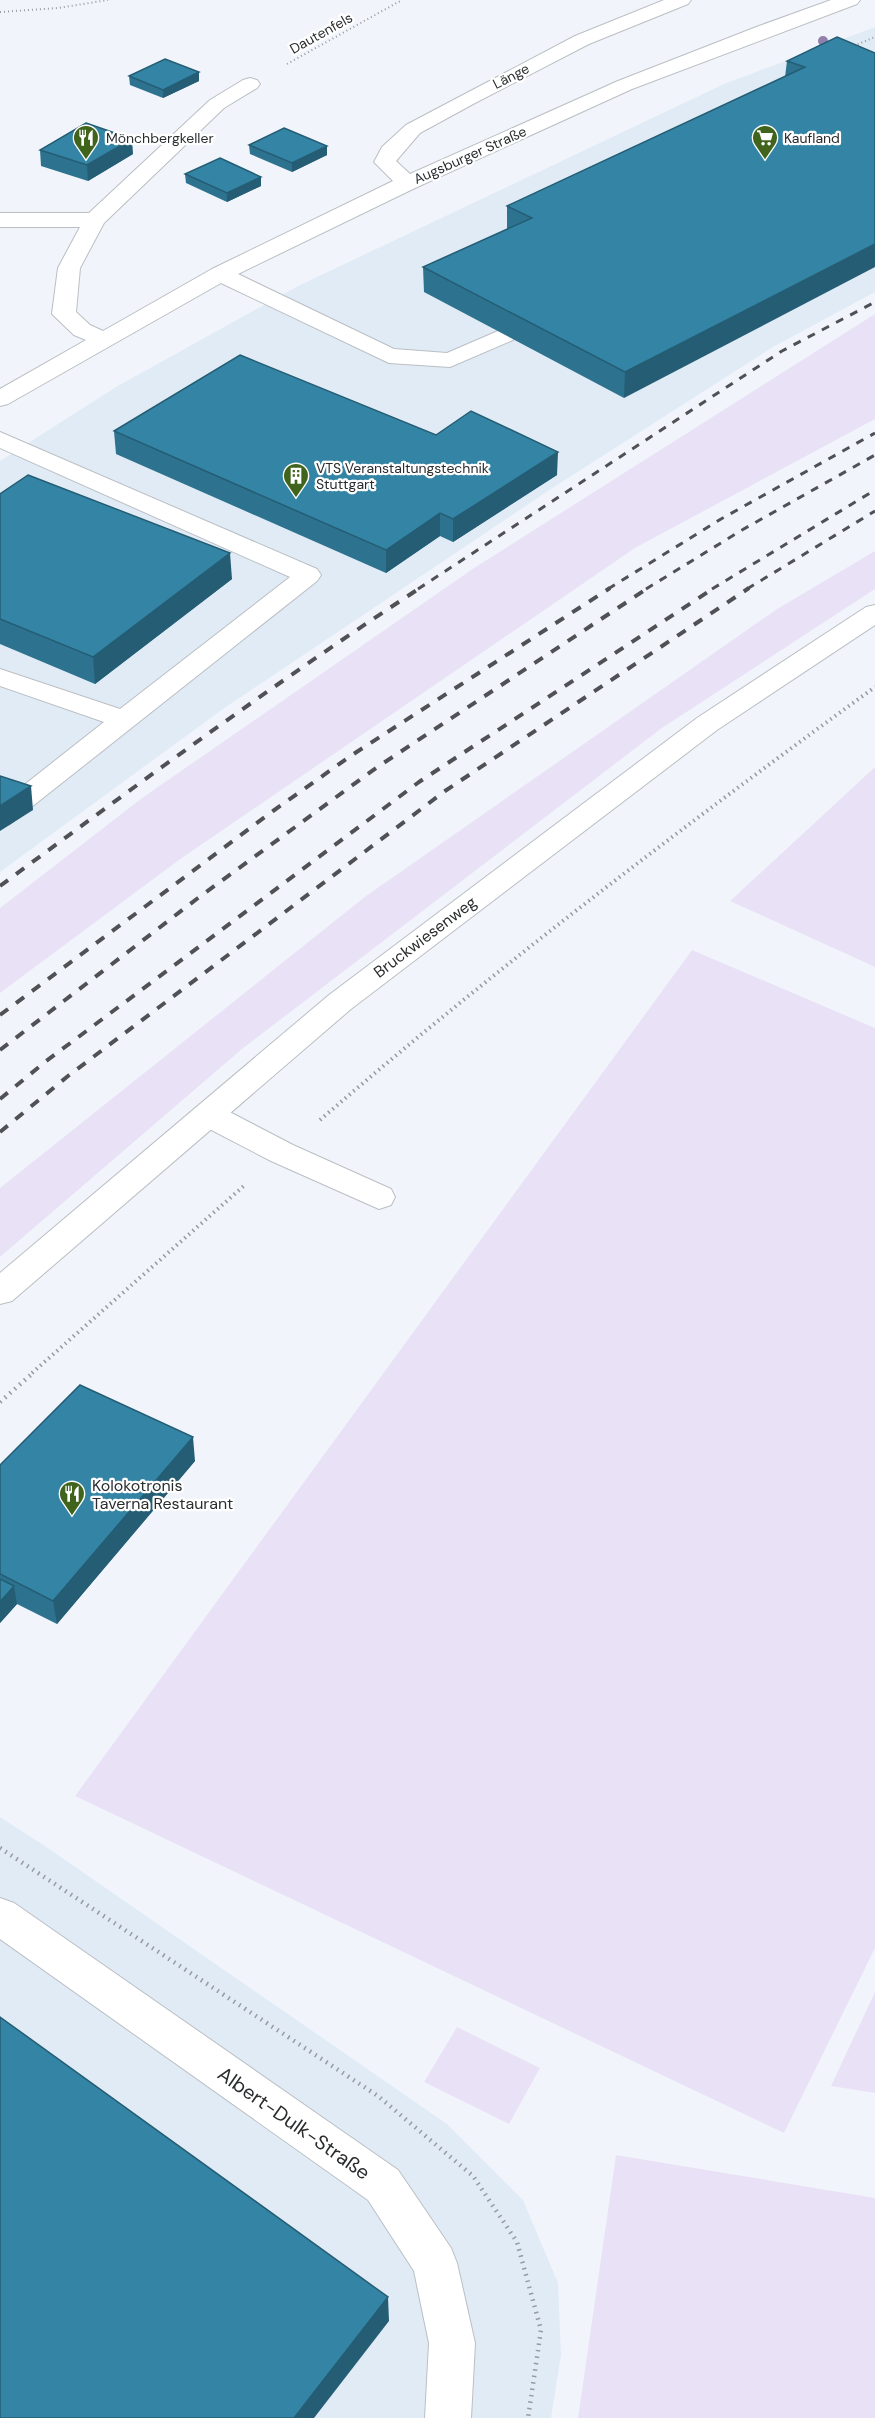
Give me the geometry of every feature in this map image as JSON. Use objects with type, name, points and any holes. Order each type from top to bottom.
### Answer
[{"type":"street","name":"Länge","points":[[407,183],[385,162],[390,152],[413,129],[582,40],[681,0]]},
{"type":"street","name":"Augsburger Straße","points":[[0,399],[220,274],[407,183],[625,85],[850,0]]},
{"type":"street","points":[[102,339],[82,330],[64,314],[69,268],[95,220],[217,104],[250,84]]},
{"type":"street","points":[[0,220],[95,220]]},
{"type":"street","points":[[220,274],[389,356],[450,360],[505,335]]},
{"type":"street","points":[[0,439],[308,575],[0,818]]},
{"type":"street","name":"Bruckwiesenweg","points":[[0,1292],[340,1002],[698,732],[872,619]]},
{"type":"street","points":[[0,677],[124,720]]},
{"type":"street","points":[[209,1114],[282,1153],[378,1197]]},
{"type":"street","name":"Albert-Dulk-Straße","points":[[0,1916],[383,2185],[435,2263],[452,2343],[448,2418]]},
{"type":"path","points":[[0,12],[58,8],[108,0]]},
{"type":"path","name":"Dautenfels","points":[[250,84],[402,0]]},
{"type":"path","points":[[853,46],[875,37]]},
{"type":"path","points":[[0,1402],[407,1043],[714,805],[875,687]]},
{"type":"shaded area","points":[[875,27],[875,292],[773,347],[551,489],[223,709],[0,872],[0,461],[116,387],[298,286],[724,84]]},
{"type":"shaded area","points":[[875,314],[875,419],[635,548],[179,860],[0,993],[0,908],[142,798],[474,568]]},
{"type":"shaded area","points":[[875,551],[875,589],[662,728],[242,1049],[0,1257],[0,1188],[366,896],[777,609]]},
{"type":"shaded area","points":[[875,767],[875,967],[730,901]]},
{"type":"shaded area","points":[[692,950],[875,1028],[875,1948],[784,2133],[75,1796]]},
{"type":"shaded area","points":[[0,1817],[447,2124],[523,2200],[558,2283],[561,2355],[551,2418],[0,2418]]},
{"type":"shaded area","points":[[875,1992],[875,2093],[831,2086]]},
{"type":"shaded area","points":[[457,2027],[540,2068],[509,2124],[424,2082]]},
{"type":"shaded area","points":[[616,2155],[875,2198],[875,2418],[578,2418]]},
{"type":"building","name":"Kaufland","points":[[837,37],[875,53],[875,244],[625,372],[423,267],[532,218],[507,206],[805,67],[787,61]]},
{"type":"building","points":[[165,59],[199,72],[163,90],[129,76]]},
{"type":"building","points":[[86,123],[132,139],[87,165],[40,150]]},
{"type":"building","points":[[284,128],[327,146],[292,163],[249,145]]},
{"type":"building","points":[[220,158],[261,177],[227,193],[185,174]]},
{"type":"building","points":[[240,355],[436,435],[471,411],[558,452],[453,519],[440,513],[386,550],[114,431]]},
{"type":"building","points":[[28,475],[230,553],[93,657],[0,619],[0,494]]},
{"type":"building","points":[[0,776],[31,786],[0,806]]},
{"type":"building","points":[[80,1385],[193,1437],[53,1601],[0,1574],[0,1465]]},
{"type":"building","points":[[0,1579],[14,1586],[0,1602]]},
{"type":"building","points":[[0,2017],[388,2297],[294,2418],[0,2418]]},
{"type":"railway","points":[[418,589],[782,351],[875,302]]},
{"type":"railway","points":[[608,589],[721,519],[875,433]]},
{"type":"railway","points":[[646,589],[742,530],[875,455]]},
{"type":"railway","points":[[712,589],[875,490]]},
{"type":"railway","points":[[747,589],[875,511]]},
{"type":"railway","points":[[0,886],[260,697],[420,588]]},
{"type":"railway","points":[[0,1015],[273,811],[352,755],[610,588]]},
{"type":"railway","points":[[0,1050],[198,898],[376,768],[648,588]]},
{"type":"railway","points":[[0,1099],[45,1062],[419,782],[714,588]]},
{"type":"railway","points":[[0,1132],[68,1076],[445,791],[749,588]]},
{"type":"place","name":"Mönchbergkeller","points":[[86,161]]},
{"type":"place","name":"Kaufland","points":[[765,161]]},
{"type":"place","name":"VTS Veranstaltungstechnik Stuttgart","points":[[296,499]]},
{"type":"place","name":"Kolokotronis Taverna Restaurant","points":[[72,1517]]}]
